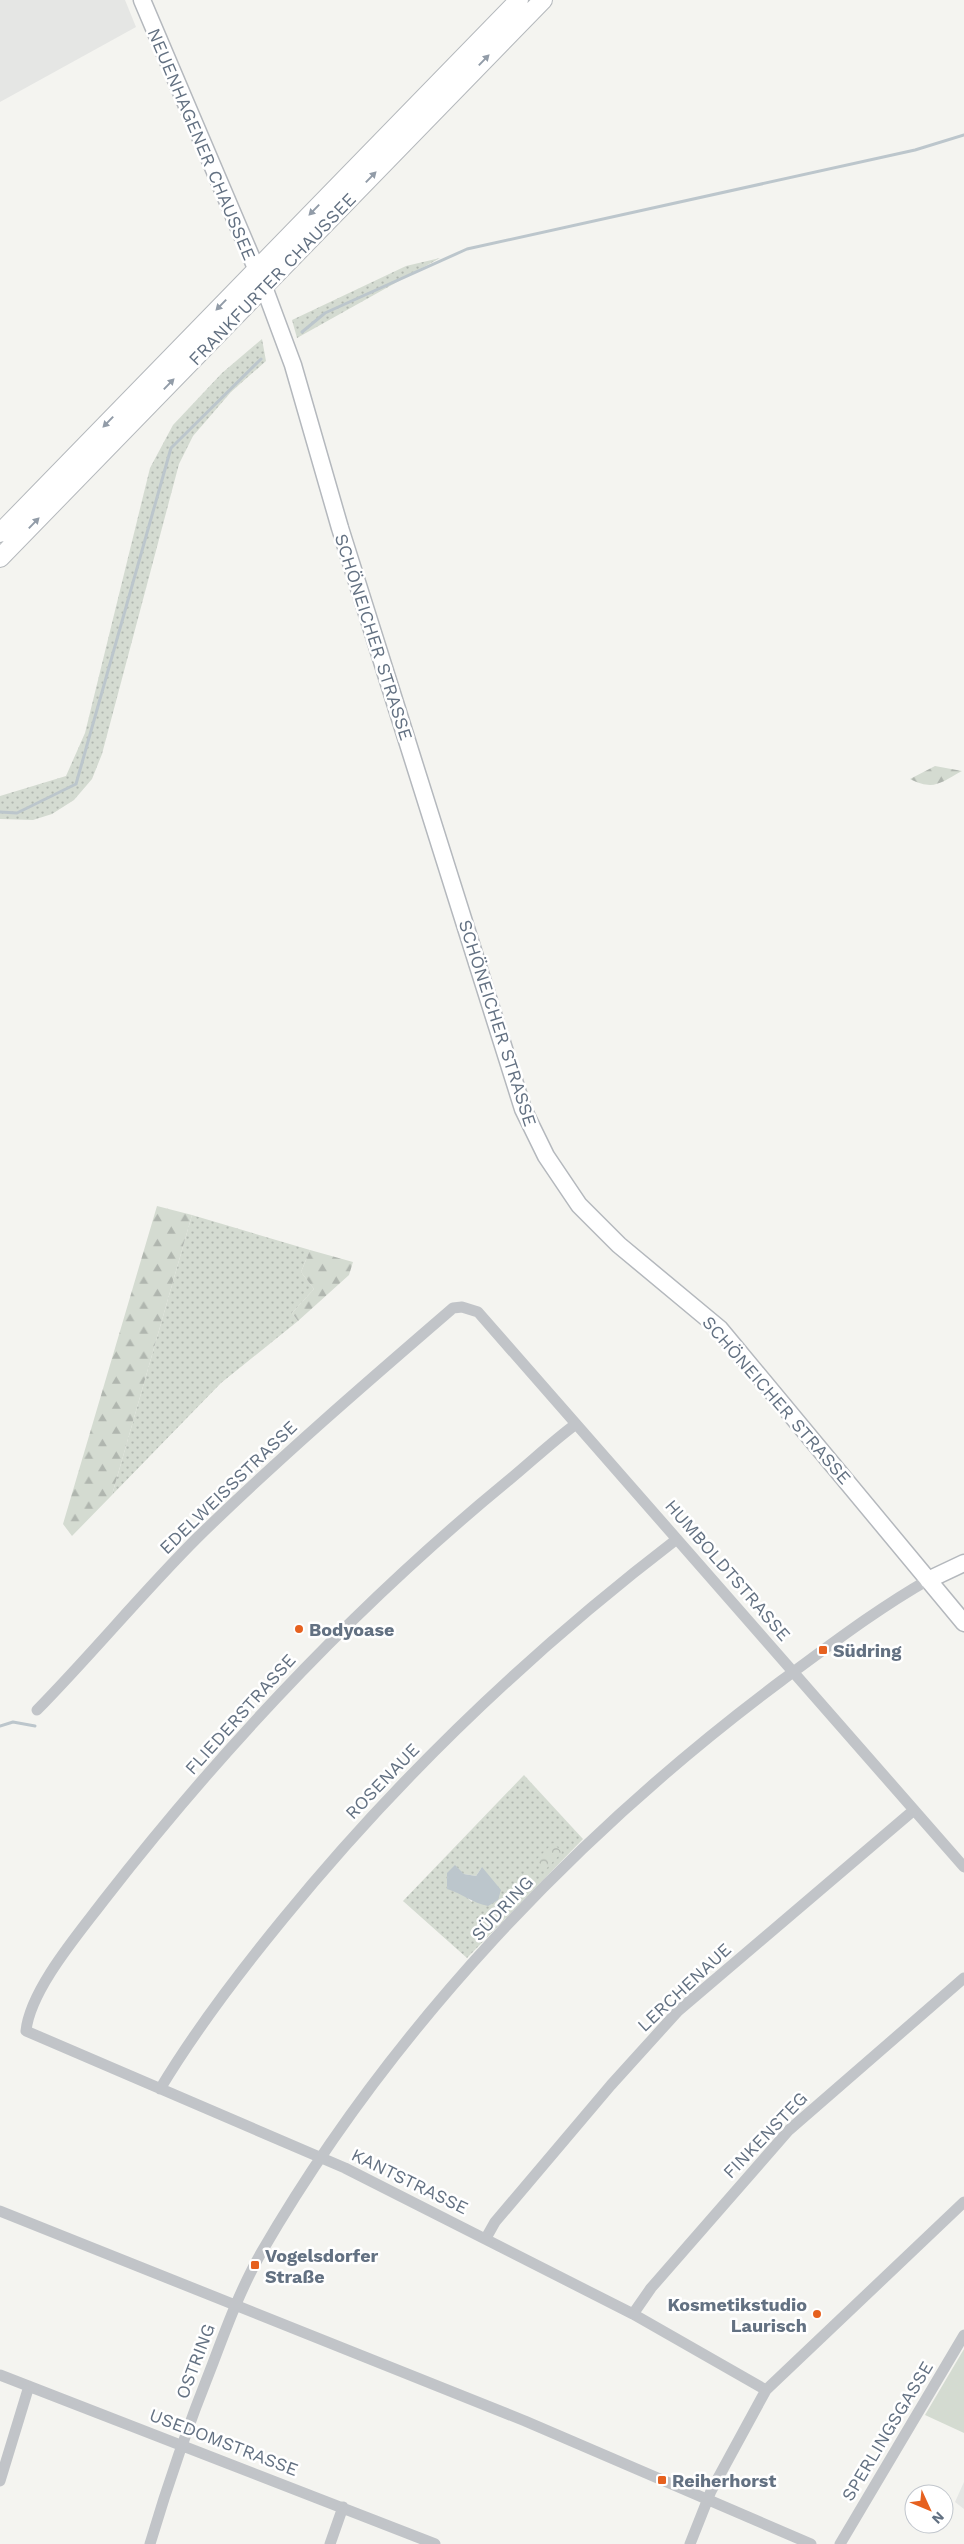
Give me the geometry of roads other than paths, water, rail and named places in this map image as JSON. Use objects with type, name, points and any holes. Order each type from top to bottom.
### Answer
[{"type":"main road","name":"NEUENHAGENER CHAUSSEE","points":[[142,0],[264,288]]},
{"type":"main road","name":"FRANKFURTER CHAUSSEE","points":[[0,533],[519,0]]},
{"type":"main road","name":"FRANKFURTER CHAUSSEE","points":[[0,558],[543,0]]},
{"type":"main road","name":"SCHÖNEICHER STRASSE","points":[[264,288],[292,365],[343,537],[523,1109],[534,1134],[560,1180],[588,1217],[720,1329],[964,1623]]},
{"type":"main road","points":[[928,1580],[964,1563]]},
{"type":"street","name":"HUMBOLDTSTRASSE","points":[[459,1306],[478,1312],[964,1867]]},
{"type":"street","name":"EDELWEISSSTRASSE","points":[[37,1710],[192,1544],[256,1481],[336,1408],[453,1308],[459,1306]]},
{"type":"street","name":"FLIEDERSTRASSE","points":[[26,2031],[27,2020],[45,1983],[80,1931],[140,1854],[236,1744],[333,1639],[426,1551],[464,1516],[576,1424]]},
{"type":"street","name":"ROSENAUE","points":[[160,2089],[191,2039],[258,1950],[311,1884],[376,1812],[417,1769],[497,1692],[578,1621],[677,1539]]},
{"type":"street","name":"SÜDRING","points":[[236,2304],[260,2254],[322,2158],[387,2066],[455,1984],[547,1884],[591,1840],[680,1760],[794,1671],[928,1580]]},
{"type":"street","name":"LERCHENAUE","points":[[486,2238],[495,2222],[572,2130],[678,2011],[914,1810]]},
{"type":"street","name":"FINKENSTEG","points":[[633,2314],[651,2288],[789,2130],[964,1978]]},
{"type":"street","name":"KANTSTRASSE","points":[[26,2031],[322,2158],[486,2238],[633,2314],[766,2390]]},
{"type":"street","points":[[690,2544],[708,2499],[766,2390],[964,2202]]},
{"type":"street","points":[[0,2211],[525,2421],[811,2544]]},
{"type":"street","name":"OSTRING","points":[[150,2544],[181,2445],[236,2304]]},
{"type":"street","name":"SPERLINGSGASSE","points":[[840,2544],[964,2335]]},
{"type":"street","name":"USEDOMSTRASSE","points":[[0,2375],[435,2544]]},
{"type":"street","points":[[0,2482],[29,2386]]},
{"type":"street","points":[[330,2544],[343,2508]]},
{"type":"waterway","points":[[302,332],[325,313],[467,249],[915,150],[964,135]]},
{"type":"waterway","points":[[0,812],[17,813],[76,784],[171,448],[261,359]]},
{"type":"waterway","points":[[0,1726],[13,1722],[35,1726]]},
{"type":"place","name":"Bodyoase","points":[[299,1629]]},
{"type":"place","name":"Südring","points":[[823,1650]]},
{"type":"place","name":"Vogelsdorfer Straße","points":[[255,2265]]},
{"type":"place","name":"Kosmetikstudio Laurisch","points":[[817,2314]]},
{"type":"place","name":"Reiherhorst","points":[[662,2480]]}]
